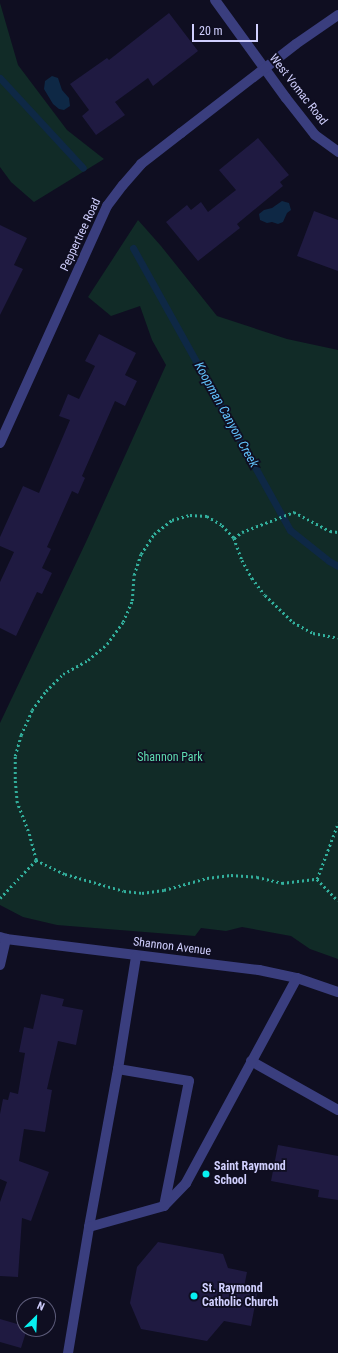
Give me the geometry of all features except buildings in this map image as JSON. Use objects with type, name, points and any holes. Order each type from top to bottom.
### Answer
[{"type":"street","name":"West Vomac Road","points":[[215,0],[264,68],[315,134],[338,152]]},
{"type":"street","name":"Peppertree Road","points":[[0,444],[107,206],[141,164],[264,68],[338,15]]},
{"type":"street","name":"Shannon Avenue","points":[[3,938],[136,956],[259,970],[297,978],[338,992]]},
{"type":"street","points":[[0,965],[3,938]]},
{"type":"street","points":[[68,1353],[118,1069],[136,956]]},
{"type":"street","points":[[89,1227],[164,1206],[186,1183],[297,978]]},
{"type":"street","points":[[251,1061],[338,1110]]},
{"type":"street","points":[[118,1069],[189,1081],[164,1206]]},
{"type":"path","points":[[234,538],[242,532],[294,512],[330,531],[338,532]]},
{"type":"path","points":[[316,879],[282,883],[257,877],[231,875],[142,893],[124,891],[65,874],[36,860],[28,831],[17,804],[15,756],[21,735],[32,710],[46,691],[63,674],[88,660],[107,644],[123,622],[132,601],[134,575],[141,554],[154,534],[172,520],[190,515],[207,516],[222,525],[234,538],[242,560],[252,578],[265,595],[293,622],[313,633],[338,638]]},
{"type":"path","points":[[316,879],[338,823]]},
{"type":"path","points":[[0,898],[36,860]]},
{"type":"path","points":[[316,879],[338,901]]},
{"type":"green space","points":[[0,3],[18,65],[67,130],[104,159],[34,202],[11,182],[0,167]]},
{"type":"green space","name":"Shannon Park","points":[[138,220],[161,246],[217,316],[287,339],[338,350],[338,959],[310,949],[291,936],[242,927],[226,931],[201,928],[195,936],[57,925],[23,917],[0,905],[0,723],[86,542],[166,365],[152,340],[140,306],[111,316],[88,297]]},
{"type":"water","points":[[52,76],[58,78],[62,90],[69,98],[70,106],[64,110],[59,109],[53,104],[44,89],[45,81]]},
{"type":"water","points":[[282,201],[289,203],[291,210],[287,213],[283,222],[278,224],[272,222],[267,223],[260,220],[259,214]]},
{"type":"waterway","name":"Koopman Canyon Creek","points":[[0,78],[83,168]]},
{"type":"waterway","name":"Koopman Canyon Creek","points":[[133,248],[290,530],[329,561],[338,566]]},
{"type":"place","name":"Saint Raymond School","points":[[206,1174]]},
{"type":"place","name":"St. Raymond Catholic Church","points":[[194,1296]]}]
